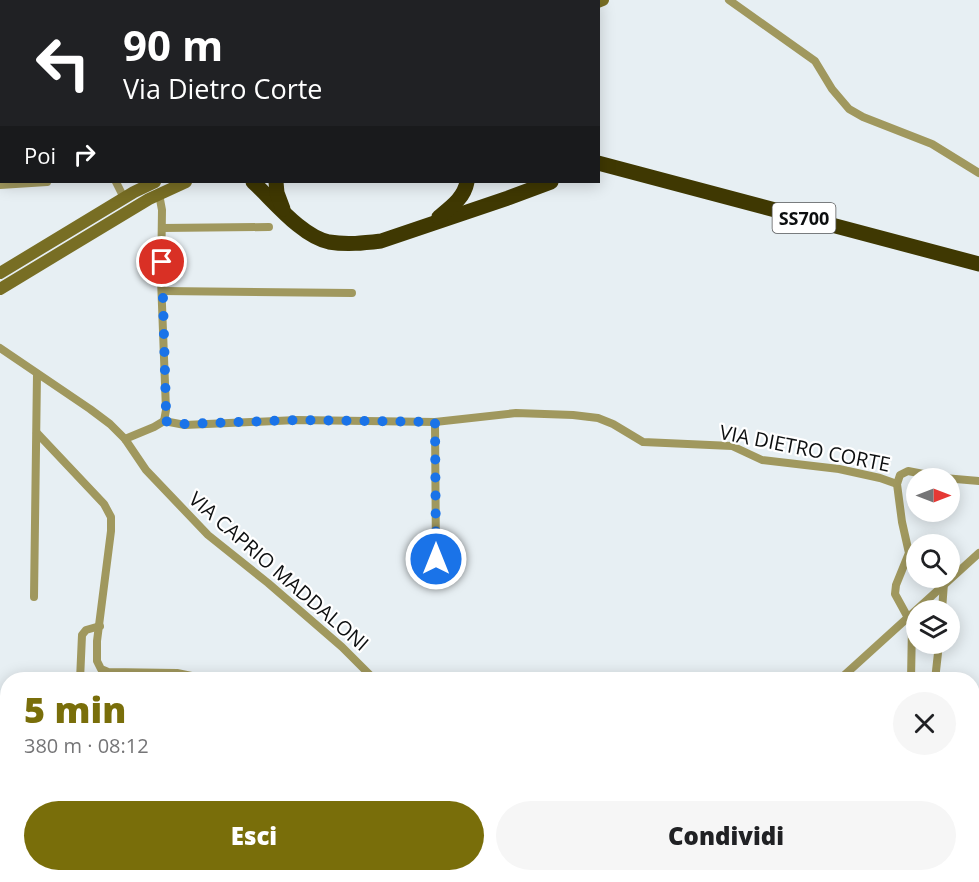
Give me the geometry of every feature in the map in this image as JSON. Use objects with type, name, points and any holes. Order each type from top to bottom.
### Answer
[{"type":"highway","name":"SS700","points":[[600,164],[979,264]]},
{"type":"highway","points":[[600,173],[629,172]]},
{"type":"highway","points":[[257,183],[298,225],[327,242],[360,244],[381,241],[548,183]]},
{"type":"highway","points":[[276,183],[277,193],[286,215]]},
{"type":"highway","points":[[432,223],[460,199],[466,183]]},
{"type":"main road","points":[[0,273],[124,198],[153,183]]},
{"type":"main road","points":[[0,289],[149,199],[184,183]]},
{"type":"street","points":[[729,0],[814,61],[832,89],[849,109],[863,117],[932,144],[979,173]]},
{"type":"street","points":[[0,185],[31,183]]},
{"type":"street","points":[[116,183],[124,198]]},
{"type":"street","points":[[125,439],[164,421],[166,410],[162,210],[159,194]]},
{"type":"street","points":[[162,228],[269,227]]},
{"type":"street","points":[[162,291],[351,293]]},
{"type":"street","name":"VIA CAPRIO MADDALONI","points":[[0,348],[110,424],[125,439],[146,470],[208,535],[268,583],[342,647],[367,672]]},
{"type":"street","points":[[34,597],[38,374]]},
{"type":"street","name":"VIA DIETRO CORTE","points":[[164,421],[185,424],[307,420],[435,422],[516,413],[573,415],[598,418],[643,442],[732,446],[762,460],[839,469],[897,484],[900,475],[908,471],[944,478],[979,481]]},
{"type":"street","points":[[435,422],[436,559]]},
{"type":"street","points":[[37,433],[104,504],[111,517],[101,622],[97,641],[97,661],[101,669],[108,672]]},
{"type":"street","points":[[897,484],[909,553],[896,585],[895,594],[906,613]]},
{"type":"street","points":[[960,569],[979,553]]},
{"type":"street","points":[[926,600],[939,588]]},
{"type":"street","points":[[848,672],[906,619]]},
{"type":"street","points":[[80,672],[81,635],[101,622]]},
{"type":"street","points":[[912,654],[912,672]]},
{"type":"street","points":[[936,672],[938,654]]},
{"type":"route","points":[[162,262],[166,410],[164,421],[185,424],[297,420],[435,422],[436,559]]}]
